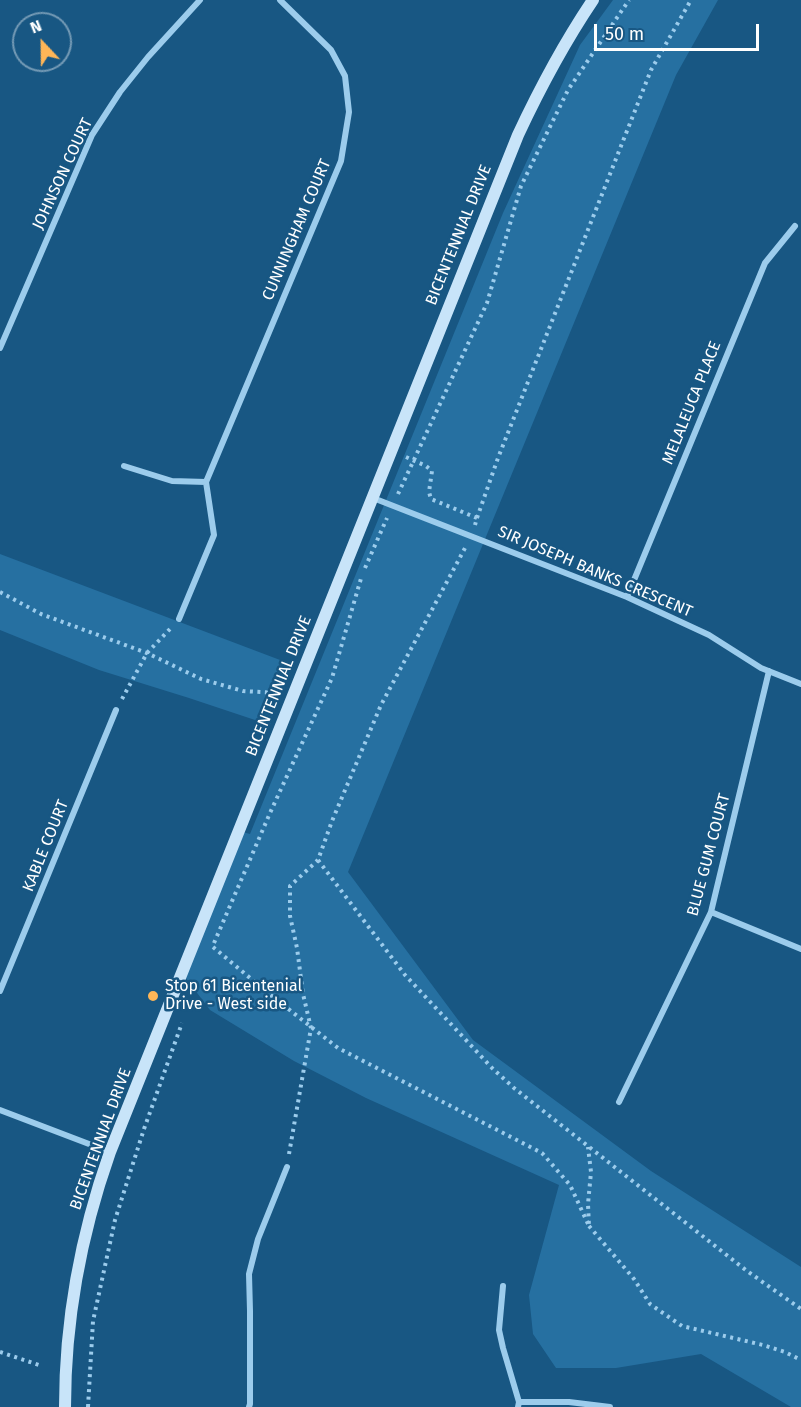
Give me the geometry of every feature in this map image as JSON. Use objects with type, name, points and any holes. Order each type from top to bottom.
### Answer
[{"type":"street","name":"JOHNSON COURT","points":[[0,348],[92,135],[148,57],[200,0]]},
{"type":"street","name":"CUNNINGHAM COURT","points":[[206,482],[341,161],[349,112],[345,76],[331,50],[280,0]]},
{"type":"street","name":"BICENTENNIAL DRIVE","points":[[65,1407],[67,1347],[79,1268],[97,1188],[110,1152],[518,135],[557,58],[593,0]]},
{"type":"street","name":"MELALEUCA PLACE","points":[[627,597],[765,263],[795,226]]},
{"type":"street","points":[[124,466],[172,481],[206,482],[214,535],[179,619]]},
{"type":"street","name":"SIR JOSEPH BANKS CRESCENT","points":[[373,498],[627,597],[710,635],[760,668],[801,684]]},
{"type":"street","name":"BLUE GUM COURT","points":[[619,1102],[711,912],[769,671]]},
{"type":"street","name":"KABLE COURT","points":[[0,992],[116,710]]},
{"type":"street","points":[[711,912],[801,949]]},
{"type":"street","points":[[0,1110],[110,1152]]},
{"type":"street","points":[[249,1407],[249,1274],[258,1239],[287,1167]]},
{"type":"street","points":[[503,1286],[499,1330],[518,1404],[569,1402],[610,1407]]},
{"type":"path","points":[[209,957],[270,813],[332,678],[362,573],[487,303],[521,186],[568,90],[629,0]]},
{"type":"path","points":[[287,1167],[311,1028],[290,916],[290,886],[318,860],[381,705],[471,535],[498,458],[651,70],[691,0]]},
{"type":"path","points":[[414,460],[432,471],[429,492],[431,499],[477,518]]},
{"type":"path","points":[[0,592],[41,614],[147,654],[201,679],[243,691],[275,692],[292,699]]},
{"type":"path","points":[[116,710],[147,654],[179,619]]},
{"type":"path","points":[[318,860],[405,975],[493,1069],[747,1271],[801,1309]]},
{"type":"path","points":[[213,947],[338,1048],[542,1153],[570,1185],[589,1226],[634,1279],[650,1304],[682,1326],[763,1345],[801,1360]]},
{"type":"path","points":[[88,1407],[93,1321],[115,1220],[144,1129],[184,1019]]},
{"type":"path","points":[[588,1146],[591,1172],[588,1204],[589,1226]]},
{"type":"path","points":[[0,1352],[42,1366]]},
{"type":"shaded area","points":[[613,0],[718,0],[676,75],[348,872],[473,1040],[651,1171],[801,1267],[801,1407],[791,1407],[701,1354],[616,1368],[556,1368],[533,1334],[529,1295],[559,1185],[366,1098],[294,1061],[210,1010],[182,973],[239,831],[250,834],[503,213],[580,45]]},
{"type":"shaded area","points":[[0,554],[288,663],[270,725],[99,670],[0,630]]},
{"type":"place","name":"Stop 61 Bicentenial Drive - West side","points":[[153,996]]}]
